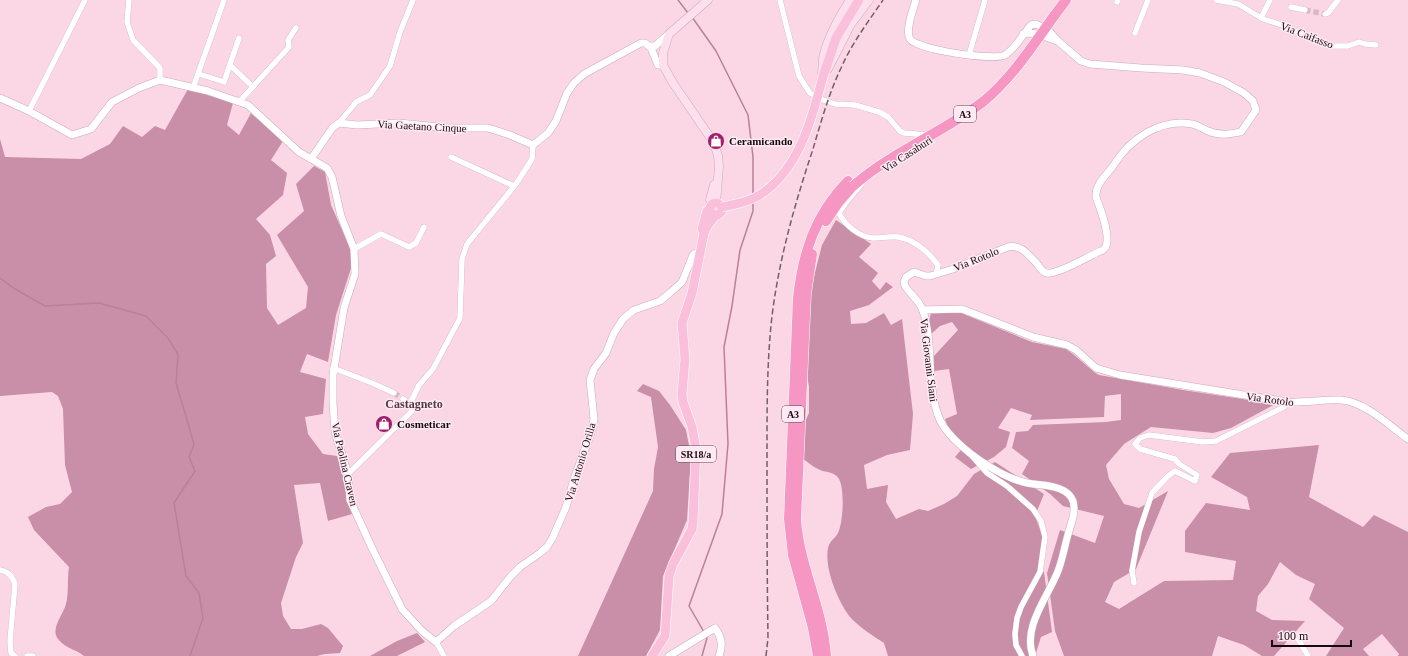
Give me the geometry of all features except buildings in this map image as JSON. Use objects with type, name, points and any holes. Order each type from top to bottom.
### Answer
[{"type":"highway","name":"A3","points":[[1052,14],[1058,0]]},
{"type":"highway","name":"A3","points":[[818,656],[814,628],[793,555],[790,531],[789,495],[798,298],[802,267],[811,238],[829,204],[851,183],[953,122],[985,100],[1006,78],[1052,14],[1066,0]]},
{"type":"highway","name":"A3","points":[[826,656],[820,620],[804,564],[797,530],[806,294],[810,266],[818,240],[830,215],[851,183]]},
{"type":"main road","points":[[663,65],[663,53],[669,34],[708,0]]},
{"type":"main road","points":[[822,80],[823,55],[842,12],[850,0]]},
{"type":"main road","points":[[715,208],[743,202],[755,197],[764,192],[783,175],[805,135],[836,38],[859,0]]},
{"type":"main road","points":[[822,80],[835,58],[851,24],[869,0]]},
{"type":"main road","name":"SR18/a","points":[[652,656],[664,636],[669,576],[694,522],[696,449],[692,427],[683,402],[682,394],[685,359],[682,323],[692,293],[704,233],[715,208],[719,166],[714,143],[673,83],[663,65]]},
{"type":"street","points":[[29,111],[85,0]]},
{"type":"street","points":[[129,0],[127,22],[133,40],[160,68],[160,80]]},
{"type":"street","points":[[194,88],[224,0]]},
{"type":"street","points":[[0,98],[29,111],[72,134],[91,129],[112,102],[139,88],[160,80],[208,91],[248,106],[299,152],[311,159],[333,127],[339,123],[356,102],[370,95],[387,71],[390,66],[400,32],[413,0]]},
{"type":"street","name":"Via Casaburi","points":[[780,0],[799,76],[810,93],[818,98],[835,104],[855,105],[879,112],[888,117],[900,131],[904,133],[936,136],[885,168],[857,189],[839,213],[842,220],[850,228],[866,237],[898,237],[917,245],[931,256],[938,266],[936,274]]},
{"type":"street","name":"Via Rotolo","points":[[916,0],[908,30],[910,39],[914,43],[923,46],[940,51],[989,58],[1006,55],[1023,34],[1030,32],[1059,42],[1081,61],[1090,64],[1183,70],[1200,73],[1234,87],[1252,101],[1256,110],[1241,132],[1219,135],[1192,124],[1179,123],[1165,125],[1151,130],[1141,136],[1119,156],[1095,191],[1107,235],[1107,244],[1104,249],[1053,273],[1047,273],[1042,270],[1021,248],[1015,245],[936,274],[926,276],[914,272],[906,276],[904,282],[905,286],[923,310],[962,309],[1033,337],[1067,345],[1100,370],[1184,386],[1286,402],[1299,403],[1343,400],[1358,404],[1408,439]]},
{"type":"street","points":[[969,55],[985,0]]},
{"type":"street","points":[[1135,33],[1148,0]]},
{"type":"street","name":"Via Caifasso","points":[[1216,0],[1238,4],[1261,18],[1285,26],[1329,46],[1348,46],[1359,42],[1376,45]]},
{"type":"street","points":[[1261,18],[1270,0]]},
{"type":"street","points":[[1325,14],[1328,13],[1330,8],[1338,2],[1338,0]]},
{"type":"street","points":[[1291,8],[1305,10]]},
{"type":"street","points":[[239,102],[289,47],[288,40],[296,28]]},
{"type":"street","points":[[410,404],[419,385],[433,369],[460,318],[462,259],[467,244],[514,186],[532,159],[533,145],[548,133],[556,121],[567,93],[574,83],[584,74],[640,44],[645,43],[649,46],[656,46],[669,34]]},
{"type":"street","points":[[199,74],[224,82],[239,38]]},
{"type":"street","points":[[649,46],[658,64],[663,65]]},
{"type":"street","points":[[230,65],[253,87]]},
{"type":"street","name":"Via Gaetano Cinque","points":[[339,123],[399,123],[448,128],[488,128],[510,135],[533,145]]},
{"type":"street","points":[[451,157],[514,186]]},
{"type":"street","name":"Via Paolina Craven","points":[[311,159],[327,168],[332,177],[341,216],[354,249],[355,274],[344,308],[333,368],[335,432],[348,474],[350,500],[402,609],[422,631],[436,642]]},
{"type":"street","points":[[354,249],[381,234],[409,247],[416,243],[424,227]]},
{"type":"street","name":"Via Antonio Orilla","points":[[436,642],[454,626],[490,601],[511,576],[547,547],[566,508],[574,479],[591,433],[594,419],[590,380],[594,369],[606,353],[614,333],[623,319],[634,310],[660,301],[672,292],[682,282],[693,255],[701,250]]},
{"type":"street","name":"Via Giovanni Siani","points":[[923,310],[935,404],[938,417],[946,431],[971,454],[994,470],[1026,482],[1048,486],[1066,492],[1072,500],[1074,510],[1058,571],[1032,626],[1030,641],[1034,656]]},
{"type":"street","points":[[333,368],[394,393]]},
{"type":"street","points":[[348,474],[412,411],[410,404],[403,399]]},
{"type":"street","points":[[1134,583],[1132,571],[1139,532],[1152,493],[1168,476],[1175,471],[1195,481],[1198,475],[1179,464],[1175,459],[1140,449],[1135,444],[1140,438],[1149,435],[1203,442],[1216,441],[1284,407],[1286,402]]},
{"type":"street","points":[[971,454],[987,473],[1007,486],[1033,509],[1041,521],[1046,537],[1040,572],[1021,607],[1017,618],[1015,634],[1016,645],[1022,656]]},
{"type":"street","points":[[0,570],[6,571],[12,577],[15,584],[10,641],[11,653],[17,656],[22,656]]},
{"type":"street","points":[[669,656],[715,628],[720,635],[722,649],[719,656]]},
{"type":"street","points":[[1298,639],[1308,656]]},
{"type":"street","points":[[436,642],[444,656]]},
{"type":"street","points":[[27,656],[33,656]]},
{"type":"shaded area","points":[[188,89],[233,103],[227,125],[239,135],[251,113],[283,141],[271,160],[287,173],[283,195],[256,219],[270,235],[276,256],[266,264],[267,308],[278,325],[306,308],[308,287],[277,235],[304,211],[296,184],[314,166],[325,172],[331,205],[350,248],[352,265],[336,315],[328,362],[307,354],[300,372],[326,379],[323,414],[305,417],[308,434],[323,454],[337,456],[352,514],[328,521],[320,483],[294,485],[303,543],[296,557],[281,603],[283,616],[291,629],[302,629],[321,624],[328,628],[343,646],[340,653],[317,656],[84,656],[64,645],[56,635],[56,626],[67,600],[69,567],[34,530],[28,517],[46,507],[60,504],[72,492],[65,465],[63,409],[58,396],[52,392],[0,396],[0,139],[5,157],[81,159],[110,144],[123,126],[142,137],[155,126],[165,130]]},
{"type":"shaded area","points":[[836,220],[871,244],[859,257],[878,273],[872,281],[880,290],[886,282],[893,287],[869,305],[850,311],[851,324],[866,323],[884,313],[891,325],[902,319],[913,414],[910,450],[887,455],[864,465],[867,489],[888,485],[886,502],[896,519],[919,509],[928,511],[944,504],[957,496],[974,474],[995,462],[1044,494],[1035,516],[1043,537],[1038,570],[1044,572],[1052,632],[1041,637],[1035,656],[888,656],[884,643],[854,621],[845,610],[841,602],[833,584],[827,556],[829,545],[840,528],[843,506],[841,484],[837,476],[830,472],[816,468],[803,459],[805,422],[809,413],[809,387],[806,368],[809,296],[822,245]]},
{"type":"shaded area","points":[[931,313],[961,313],[1032,342],[1066,349],[1099,375],[1275,404],[1231,428],[1213,433],[1151,427],[1124,444],[1106,465],[1109,479],[1124,504],[1139,508],[1168,491],[1136,569],[1114,582],[1105,602],[1119,609],[1164,581],[1233,580],[1236,561],[1185,552],[1185,531],[1206,503],[1250,510],[1247,497],[1211,477],[1230,453],[1319,445],[1309,497],[1363,527],[1374,515],[1408,532],[1408,656],[1398,656],[1399,654],[1382,634],[1363,649],[1369,656],[1326,656],[1344,628],[1309,599],[1315,584],[1296,575],[1280,562],[1268,584],[1258,596],[1256,611],[1272,620],[1305,621],[1274,656],[1262,656],[1244,645],[1218,636],[1212,656],[1064,656],[1055,631],[1047,573],[1060,530],[1095,543],[1104,516],[1063,506],[1050,494],[1022,474],[1029,461],[1012,448],[1016,432],[1028,431],[1033,425],[1121,420],[1121,394],[1105,396],[1104,417],[1030,420],[1032,415],[1011,408],[998,428],[1010,432],[1006,447],[994,457],[971,469],[955,457],[965,445],[949,430],[945,419],[957,414],[949,369],[934,371],[934,356],[958,330],[952,322],[940,326],[930,335],[929,322]]},
{"type":"shaded area","points":[[643,384],[659,391],[686,430],[691,456],[687,520],[663,576],[660,630],[646,656],[578,656],[653,491],[654,469],[658,447],[651,397],[637,391]]},
{"type":"shaded area","points":[[417,633],[425,642],[397,656],[370,656],[397,641]]},
{"type":"waterway","points":[[678,0],[688,13]]},
{"type":"waterway","points":[[692,17],[716,51],[748,115],[753,157],[753,194]]},
{"type":"waterway","points":[[704,632],[689,606],[722,514],[728,444],[724,347],[732,306],[740,250],[753,211],[753,202]]},
{"type":"waterway","points":[[0,278],[15,289],[45,306],[99,303],[146,316],[168,338],[178,354],[176,383],[194,444],[189,457],[195,471],[174,503],[186,576],[199,593],[203,618],[190,656]]},
{"type":"waterway","points":[[702,656],[707,638],[706,635]]},
{"type":"tunnel","points":[[1305,10],[1325,14]]},
{"type":"tunnel","points":[[394,393],[403,399]]},
{"type":"railway","points":[[766,656],[768,638],[767,416],[770,333],[775,295],[783,252],[794,211],[829,97],[850,50],[883,0]]},
{"type":"place","name":"Ceramicando","points":[[716,141]]},
{"type":"place","name":"Cosmeticar","points":[[384,424]]},
{"type":"district","name":"Castagneto","points":[[414,404]]}]
